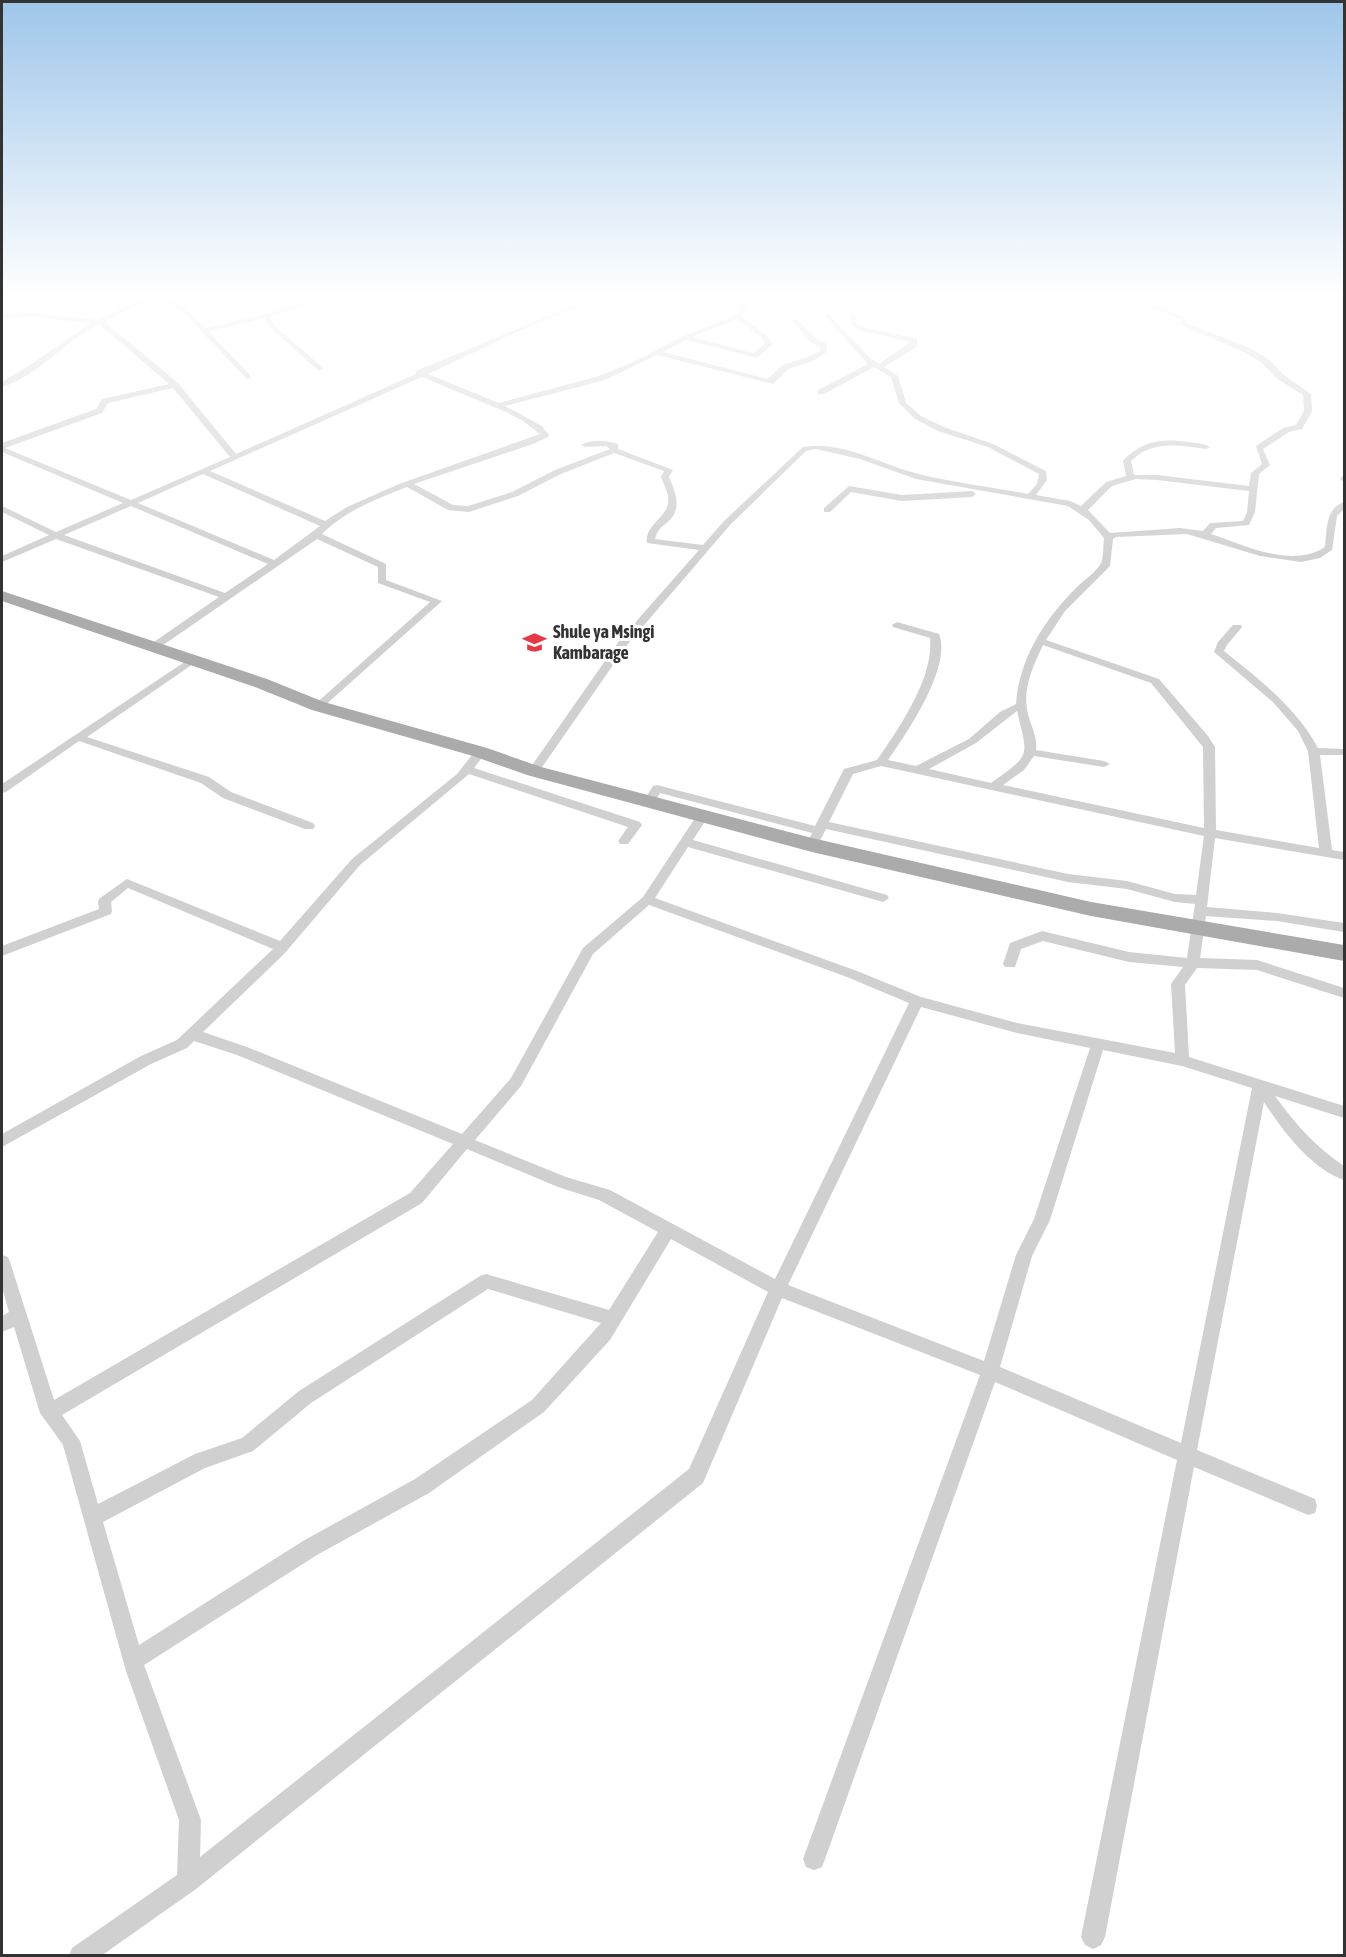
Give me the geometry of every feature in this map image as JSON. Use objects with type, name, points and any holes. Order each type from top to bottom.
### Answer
[{"type":"main road","points":[[2,596],[192,660],[318,706],[480,752],[534,771],[703,814],[817,833],[986,887],[1199,913],[1344,953]]},
{"type":"street","points":[[2,448],[99,411],[105,401],[174,385]]},
{"type":"street","points":[[175,385],[235,458]]},
{"type":"street","points":[[2,559],[235,458],[394,385]]},
{"type":"street","points":[[152,648],[224,596],[316,535],[324,524],[342,513],[409,485],[545,435],[534,422],[452,385]]},
{"type":"street","points":[[495,406],[574,385]]},
{"type":"street","points":[[821,392],[835,385]]},
{"type":"street","points":[[896,385],[899,396],[908,410],[939,428],[1002,450],[1030,470],[1043,473],[1044,478],[1041,485],[1029,498]]},
{"type":"street","points":[[1205,535],[1213,525],[1246,523],[1251,512],[1255,473],[1266,465],[1259,448],[1286,430],[1299,427],[1308,411],[1307,394],[1293,385]]},
{"type":"street","points":[[1130,477],[1127,461],[1145,447],[1169,442],[1206,447]]},
{"type":"street","points":[[585,445],[607,443],[615,446],[614,450]]},
{"type":"street","points":[[534,771],[623,643],[727,523],[803,449],[816,447],[891,466],[916,476],[1070,504],[1083,509],[1097,521],[1109,538],[1105,566],[1081,585],[1055,616],[1040,641],[1024,682],[1021,706],[1030,731],[1030,752],[1023,765],[994,786]]},
{"type":"street","points":[[2,448],[274,562]]},
{"type":"street","points":[[409,485],[451,508],[469,509],[515,494],[558,472],[614,450],[669,470],[665,477],[674,497],[670,514],[654,528],[650,541],[706,548]]},
{"type":"street","points":[[203,471],[324,524]]},
{"type":"street","points":[[1083,509],[1094,502],[1111,483],[1130,477],[1155,476],[1199,484],[1252,489]]},
{"type":"street","points":[[827,510],[858,479]]},
{"type":"street","points":[[849,489],[902,498],[1004,493]]},
{"type":"street","points":[[1109,538],[1116,534],[1129,536],[1173,531],[1205,535],[1252,552],[1286,558],[1315,556],[1329,548],[1333,515],[1340,513],[1344,505]]},
{"type":"street","points":[[2,509],[57,536],[224,596]]},
{"type":"street","points":[[316,535],[383,566],[381,581],[437,601],[318,706]]},
{"type":"street","points":[[881,762],[899,738],[929,677],[938,644],[935,636],[897,625]]},
{"type":"street","points":[[1237,627],[1222,644],[1219,652],[1277,700],[1304,730],[1314,751],[1326,853]]},
{"type":"street","points":[[1040,641],[1139,675],[1162,686],[1209,747],[1210,832],[1193,963],[1178,984],[1182,1060]]},
{"type":"street","points":[[2,789],[192,660]]},
{"type":"street","points":[[917,770],[954,753],[980,736],[1007,712],[1021,706]]},
{"type":"street","points":[[80,738],[205,780],[227,795],[309,826]]},
{"type":"street","points":[[1314,751],[1344,752]]},
{"type":"street","points":[[2,1141],[146,1060],[182,1044],[282,947],[356,862],[461,777],[480,752]]},
{"type":"street","points":[[1030,752],[1104,764]]},
{"type":"street","points":[[817,833],[848,772],[881,762],[1210,832],[1344,856]]},
{"type":"street","points":[[467,769],[636,825],[624,841]]},
{"type":"street","points":[[650,800],[657,789],[817,833],[1068,878],[1127,885],[1175,898],[1199,913],[1278,917],[1344,928]]},
{"type":"street","points":[[49,1413],[416,1198],[516,1082],[588,951],[647,900],[703,814]]},
{"type":"street","points":[[685,842],[883,898]]},
{"type":"street","points":[[2,951],[106,911],[104,901],[128,883],[282,947]]},
{"type":"street","points":[[647,900],[852,974],[917,1001],[1098,1046],[1182,1060],[1344,1112]]},
{"type":"street","points":[[1010,964],[1015,946],[1042,936],[1129,957],[1193,963],[1257,965],[1344,993]]},
{"type":"street","points":[[80,1956],[188,1881],[696,1476],[778,1289],[917,1001]]},
{"type":"street","points":[[191,1034],[242,1051],[562,1182],[604,1195],[778,1289],[990,1371],[1308,1506]]},
{"type":"street","points":[[814,1859],[990,1371],[1024,1255],[1042,1220],[1098,1046]]},
{"type":"street","points":[[1260,1084],[1285,1125],[1319,1157],[1344,1174]]},
{"type":"street","points":[[1093,1937],[1260,1084]]},
{"type":"street","points":[[133,1660],[310,1548],[422,1486],[538,1406],[604,1334],[668,1229]]},
{"type":"street","points":[[2,1262],[10,1320],[49,1413],[71,1441],[133,1660],[190,1820],[188,1881]]},
{"type":"street","points":[[93,1517],[201,1460],[247,1445],[305,1397],[486,1281],[613,1318]]},
{"type":"place","name":"Shule ya Msingi Kambarage","points":[[535,642]]}]
